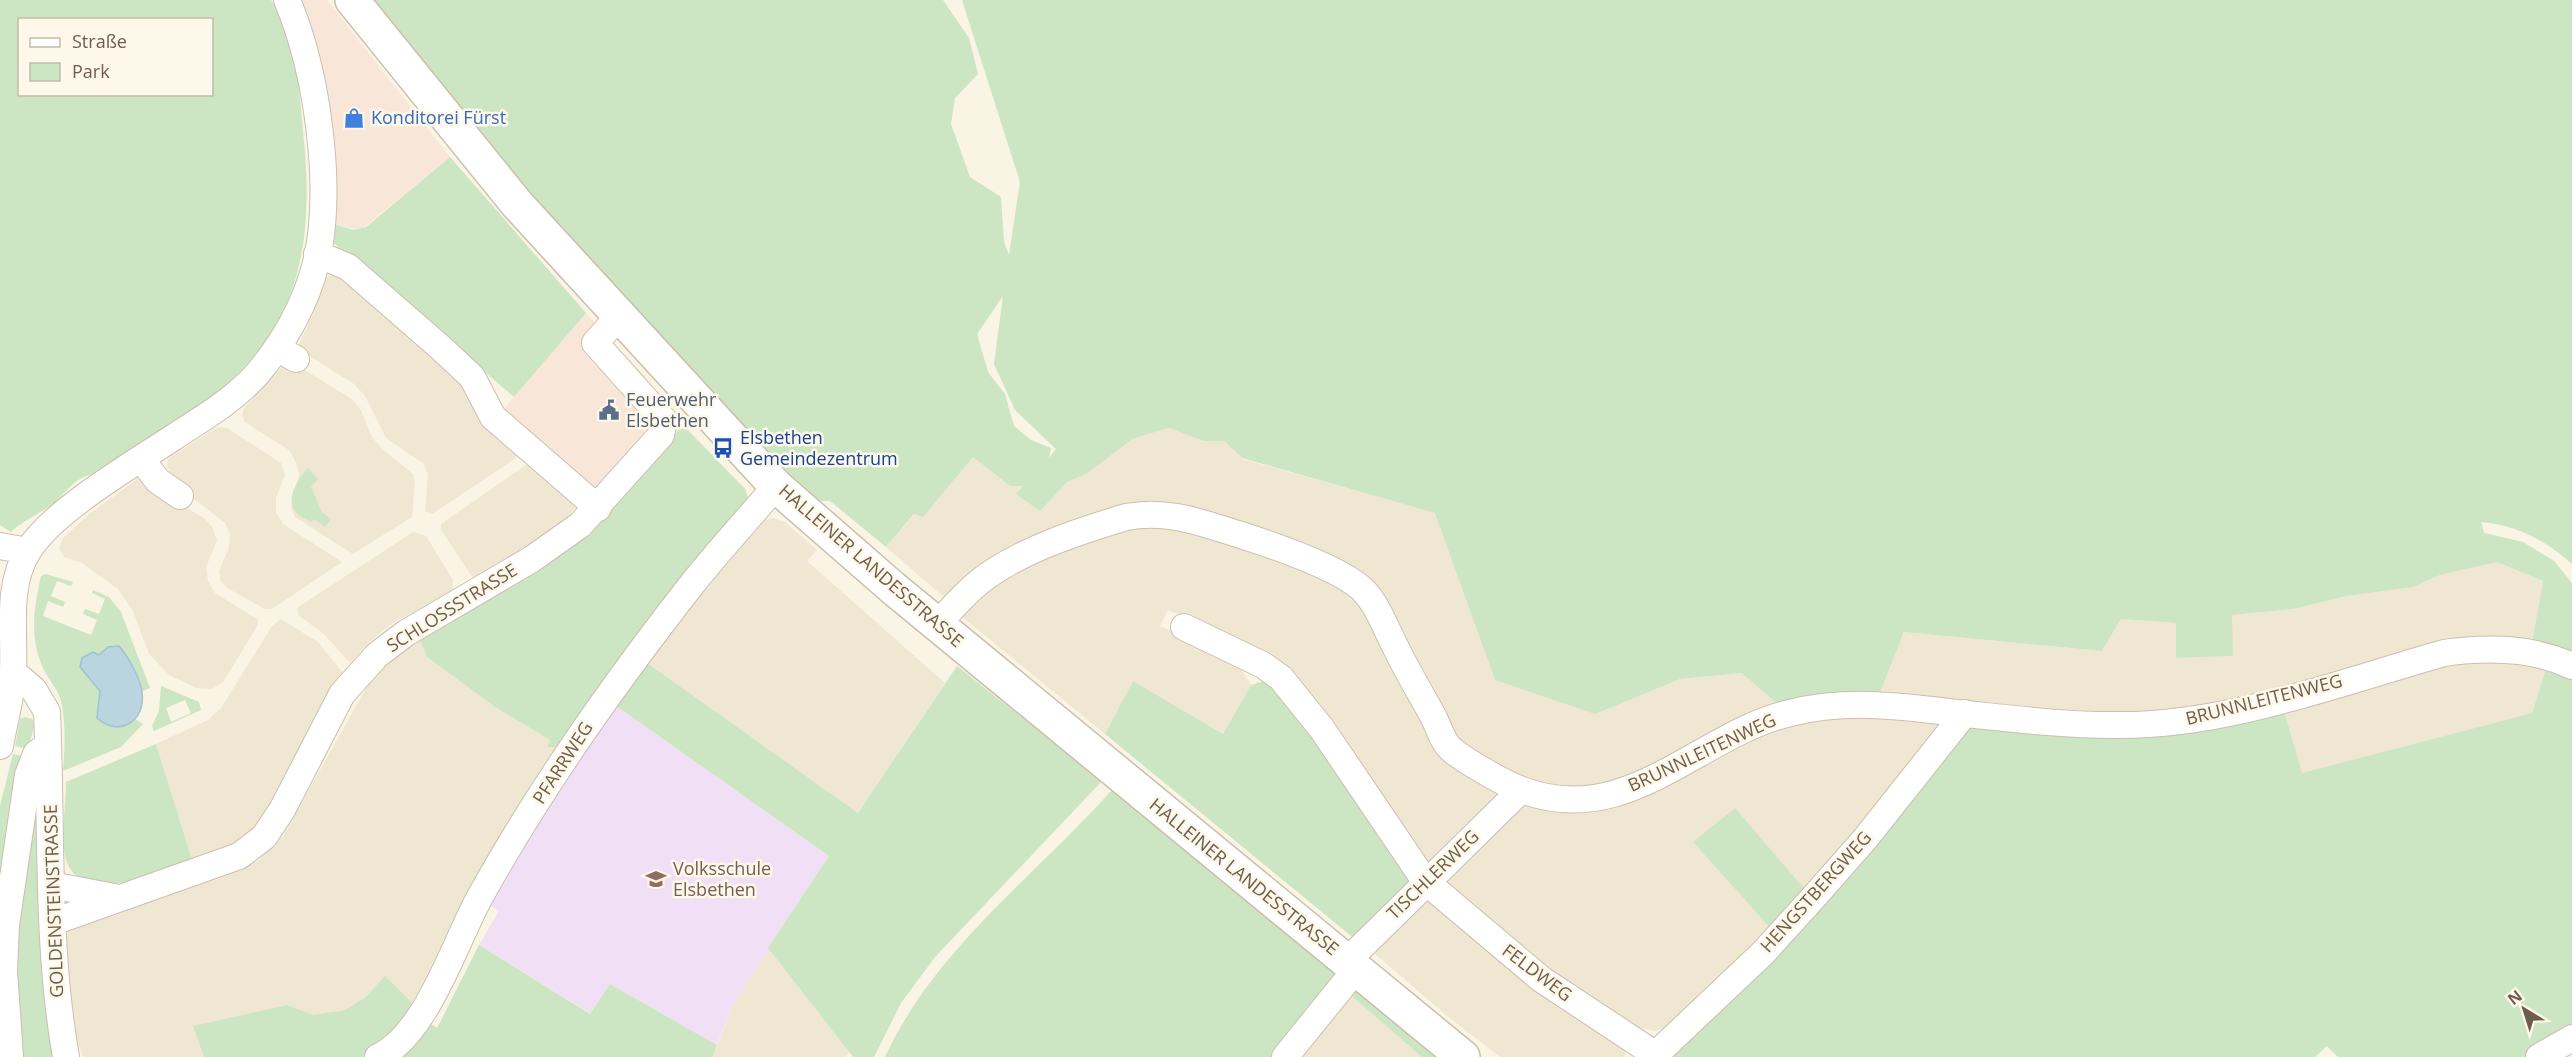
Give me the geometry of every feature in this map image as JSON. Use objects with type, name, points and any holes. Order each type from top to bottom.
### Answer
[{"type":"main road","name":"HALLEINER LANDESSTRASSE","points":[[352,0],[517,204],[776,486],[938,624],[1463,1057]]},
{"type":"street","points":[[0,746],[13,672],[6,595],[28,551],[46,530],[86,497],[141,459],[229,413],[256,375],[287,354],[317,254],[323,205],[317,121],[308,64],[287,0]]},
{"type":"street","points":[[317,254],[348,267],[441,348],[472,377],[493,417],[598,508]]},
{"type":"street","name":"SCHLOSSSTRASSE","points":[[53,922],[239,856],[264,837],[282,810],[342,694],[390,644],[471,585],[532,559],[580,525],[598,508],[661,435],[664,420],[595,343],[619,316]]},
{"type":"street","points":[[141,459],[158,481],[180,496]]},
{"type":"street","name":"PFARRWEG","points":[[378,1057],[388,1053],[410,1032],[427,1004],[481,895],[615,685],[694,581],[776,486]]},
{"type":"street","name":"BRUNNLEITENWEG","points":[[938,624],[961,597],[988,575],[1023,556],[1126,517],[1142,514],[1175,515],[1270,544],[1317,564],[1360,588],[1379,611],[1449,748],[1521,790],[1553,798],[1584,800],[1622,791],[1662,775],[1766,720],[1823,706],[1864,703],[1903,705],[1965,714],[2113,725],[2189,721],[2262,704],[2444,653],[2467,649],[2524,652],[2572,666]]},
{"type":"street","points":[[0,546],[28,551]]},
{"type":"street","name":"FELDWEG","points":[[1184,627],[1263,665],[1281,678],[1322,729],[1425,882],[1541,979],[1655,1056]]},
{"type":"street","name":"GOLDENSTEINSTRASSE","points":[[13,672],[34,690],[47,712],[53,922],[58,1012],[66,1057]]},
{"type":"street","name":"HENGSTBERGWEG","points":[[1655,1056],[1763,953],[1813,898],[1865,839],[1965,714]]},
{"type":"street","name":"GOLDENSTEINSTRASSE","points":[[10,1057],[4,971],[6,925],[28,775],[36,754],[48,745]]},
{"type":"street","name":"TISCHLERWEG","points":[[1285,1057],[1352,964],[1425,882],[1521,790]]},
{"type":"street","points":[[51,885],[117,898]]},
{"type":"street","points":[[2539,1057],[2572,1038]]},
{"type":"shaded area","points":[[301,0],[327,0],[450,157],[360,230],[334,224],[336,204],[330,123],[314,36]]},
{"type":"shaded area","points":[[335,275],[350,282],[464,381],[517,449],[516,458],[432,514],[425,511],[428,474],[423,463],[386,438],[365,396],[354,384],[303,352],[299,344],[314,312],[325,277]]},
{"type":"shaded area","points":[[586,313],[644,375],[683,425],[612,510],[501,412]]},
{"type":"shaded area","points":[[293,363],[352,399],[361,410],[372,437],[382,449],[413,474],[415,483],[412,517],[353,554],[295,517],[291,508],[299,474],[296,463],[289,450],[245,422],[242,415],[244,408],[284,365]]},
{"type":"shaded area","points":[[217,427],[227,428],[281,463],[285,475],[276,498],[276,512],[283,524],[342,562],[272,609],[265,609],[227,588],[221,581],[219,571],[229,548],[230,534],[225,523],[193,498],[167,468],[168,459]]},
{"type":"shaded area","points":[[1169,428],[1204,441],[1224,441],[1242,459],[1436,513],[1495,680],[1595,713],[1680,679],[1743,673],[1780,706],[1620,784],[1546,788],[1468,751],[1451,732],[1387,608],[1169,506],[945,598],[886,547],[915,514],[923,517],[973,457],[1010,486],[1024,486],[1040,511],[1067,481],[1088,473],[1119,447],[1132,439]]},
{"type":"shaded area","points":[[535,463],[572,494],[575,507],[568,518],[525,550],[474,580],[441,530],[441,524],[526,465]]},
{"type":"shaded area","points":[[139,478],[205,519],[213,528],[217,541],[206,567],[208,581],[215,593],[258,620],[258,625],[223,682],[212,689],[196,688],[169,675],[149,654],[133,611],[118,589],[82,563],[64,557],[59,548],[63,538],[88,515]]},
{"type":"shaded area","points":[[772,518],[785,522],[817,550],[807,561],[945,683],[858,813],[643,660],[762,521]]},
{"type":"shaded area","points":[[1147,519],[1266,553],[1355,591],[1399,668],[1501,794],[1426,867],[1250,647],[1168,610],[1160,626],[1234,658],[1251,685],[1223,734],[1133,681],[1105,734],[961,616],[986,587],[1015,568]]},
{"type":"shaded area","points":[[413,532],[426,536],[453,580],[453,592],[394,622],[370,641],[350,663],[324,634],[298,615],[297,608]]},
{"type":"shaded area","points":[[2497,562],[2543,581],[2532,642],[2183,710],[2117,713],[1879,695],[1904,632],[2102,651],[2121,619],[2177,623],[2177,658],[2233,656],[2231,615],[2293,609],[2347,596],[2413,587],[2440,575]]},
{"type":"shaded area","points":[[281,619],[318,642],[343,673],[267,812],[248,836],[227,850],[193,863],[156,744],[208,720],[221,708],[272,626]]},
{"type":"shaded area","points":[[419,637],[427,657],[495,707],[550,740],[547,746],[559,747],[414,1013],[385,977],[366,997],[345,1010],[313,1015],[287,1005],[194,1026],[204,1057],[83,1057],[74,1032],[64,969],[65,935],[76,924],[96,916],[218,879],[258,861],[283,836],[374,674]]},
{"type":"shaded area","points":[[2485,658],[2548,663],[2532,713],[2302,773],[2284,710],[2399,675]]},
{"type":"shaded area","name":"Volksschule Elsbethen","points":[[612,703],[829,856],[733,1005],[717,1045],[610,984],[591,1014],[479,945],[499,911],[484,902]]},
{"type":"shaded area","points":[[1862,713],[1941,723],[1941,730],[1806,891],[1694,843],[1771,929],[1671,1027],[1654,1031],[1634,1026],[1558,976],[1450,890],[1446,881],[1523,805],[1537,804],[1566,809],[1765,729]]},
{"type":"shaded area","points":[[1427,896],[1617,1040],[1626,1050],[1625,1057],[1500,1057],[1446,1015],[1375,954],[1374,945]]},
{"type":"shaded area","points":[[768,948],[849,1052],[846,1057],[713,1057],[733,1005]]},
{"type":"shaded area","points":[[1346,991],[1422,1057],[1292,1057]]},
{"type":"green space","points":[[0,0],[271,0],[280,14],[295,63],[306,169],[304,241],[297,275],[285,307],[268,337],[245,366],[216,393],[171,425],[80,479],[52,505],[11,532],[0,525]]},
{"type":"green space","points":[[366,0],[943,0],[969,38],[978,74],[955,98],[951,124],[970,177],[1001,197],[1004,242],[1009,255],[1020,182],[962,0],[2572,0],[2572,564],[2530,535],[2507,526],[2481,522],[2484,533],[2523,542],[2554,561],[2572,583],[2572,655],[2532,642],[2543,581],[2497,562],[2440,575],[2413,587],[2347,596],[2293,609],[2232,615],[2233,656],[2176,658],[2176,623],[2121,619],[2102,651],[1904,632],[1879,695],[1780,706],[1742,673],[1680,679],[1595,714],[1495,680],[1435,513],[1242,458],[1224,441],[1204,441],[1169,428],[1132,439],[1088,473],[1067,482],[1040,511],[1016,494],[1023,486],[1010,486],[973,457],[923,517],[914,514],[886,547],[830,501],[817,501],[756,447],[553,228]],"holes":[[[1003,296],[994,364],[1015,410],[1056,449],[1049,458],[1051,448],[1031,440],[1014,426],[1005,394],[988,372],[977,334]]]},
{"type":"green space","points":[[450,157],[586,313],[514,397],[331,241],[334,224],[354,230],[366,227]]},
{"type":"green space","points":[[683,425],[745,489],[748,496],[744,507],[559,747],[547,747],[550,740],[495,707],[427,657],[419,637],[570,545],[617,505]]},
{"type":"green space","points":[[308,468],[318,479],[311,487],[322,512],[331,519],[325,527],[314,519],[311,522],[300,516],[292,506],[294,488]]},
{"type":"green space","points":[[46,574],[73,582],[71,586],[57,581],[51,596],[65,602],[63,607],[48,601],[43,616],[91,635],[97,620],[83,614],[85,609],[99,614],[105,599],[92,593],[93,590],[109,597],[121,612],[150,688],[143,691],[142,706],[135,719],[143,724],[121,747],[63,771],[65,736],[61,701],[43,668],[34,634],[41,576]]},
{"type":"green space","points":[[643,660],[858,813],[957,666],[1102,781],[935,957],[901,1003],[874,1057],[853,1057],[768,948],[829,856],[612,703]]},
{"type":"green space","points":[[2548,663],[2572,674],[2572,1032],[2528,1057],[2338,1057],[2327,1046],[2315,1057],[1667,1057],[1972,720],[2284,710],[2302,773],[2532,713]]},
{"type":"green space","points":[[1271,679],[1276,682],[1412,879],[1356,940],[1105,734],[1133,681],[1223,734],[1251,685]]},
{"type":"green space","points":[[161,686],[199,702],[201,710],[154,731],[152,726],[159,711]],"holes":[[[185,700],[191,713],[171,722],[166,708]]]},
{"type":"green space","points":[[25,717],[32,719],[35,724],[28,749],[15,746],[20,719]]},
{"type":"green space","points":[[156,744],[193,863],[121,883],[102,884],[85,881],[72,872],[65,856],[66,782]]},
{"type":"green space","points":[[13,754],[26,757],[0,924],[0,806]]},
{"type":"green space","points":[[38,767],[56,1057],[19,1057],[14,906]]},
{"type":"green space","points":[[1112,790],[1340,976],[1275,1057],[885,1057],[906,1018],[958,948]]},
{"type":"green space","points":[[1735,808],[1806,891],[1771,929],[1693,842]]},
{"type":"green space","points":[[479,945],[590,1014],[610,984],[717,1045],[713,1057],[398,1057],[427,1021],[437,1028]]},
{"type":"green space","points":[[385,976],[412,1003],[414,1013],[375,1052],[364,1057],[204,1057],[193,1026],[287,1005],[313,1015],[345,1010],[366,997]]},
{"type":"green space","points":[[1352,986],[1435,1057],[1422,1057],[1346,991]]},
{"type":"water","points":[[119,646],[137,675],[141,687],[142,703],[140,712],[129,724],[114,726],[105,724],[97,718],[100,691],[80,667],[82,658],[93,652],[99,655],[108,647]]},
{"type":"place","name":"Konditorei Fürst","points":[[354,118]]},
{"type":"place","name":"Feuerwehr Elsbethen","points":[[609,410]]},
{"type":"place","name":"Elsbethen Gemeindezentrum","points":[[723,448]]},
{"type":"place","name":"Volksschule Elsbethen","points":[[656,879]]}]
